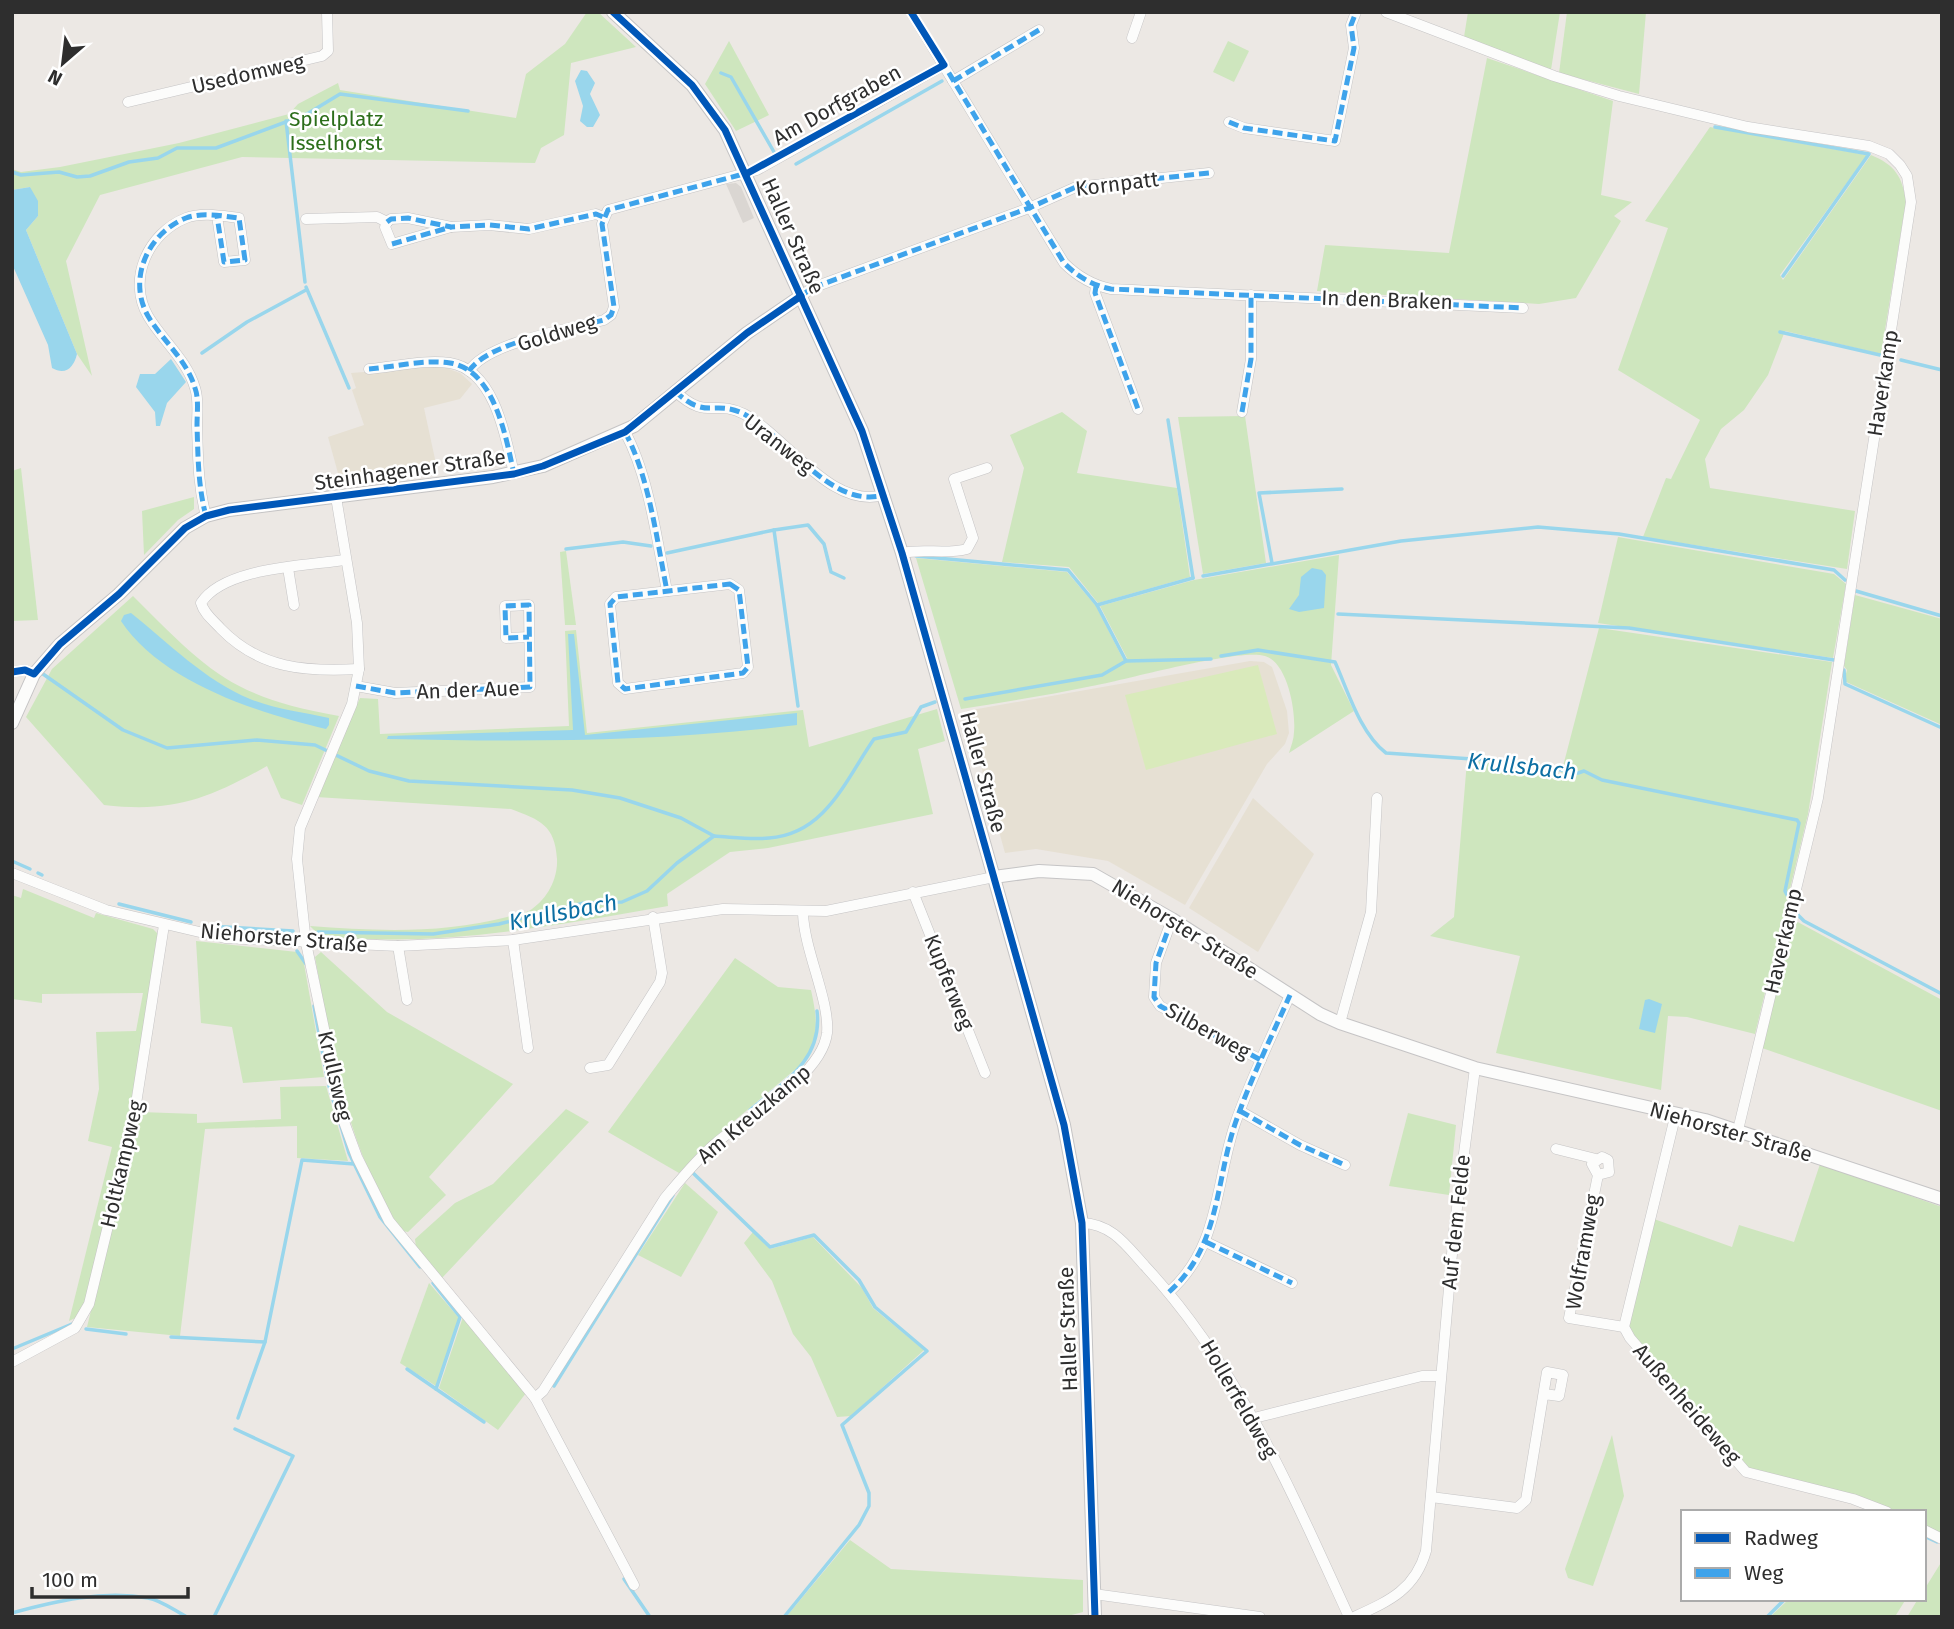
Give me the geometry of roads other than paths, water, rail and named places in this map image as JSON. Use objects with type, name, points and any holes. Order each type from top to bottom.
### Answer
[{"type":"street","name":"Usedomweg","points":[[128,102],[322,57],[328,51],[329,43],[327,12]]},
{"type":"street","name":"Haller Straße","points":[[613,12],[699,93],[725,130],[862,431],[902,553],[1069,1146],[1082,1223],[1095,1617]]},
{"type":"street","name":"In den Braken","points":[[911,12],[1064,263],[1076,275],[1096,286],[1111,289],[1522,308]]},
{"type":"street","points":[[1132,38],[1141,12]]},
{"type":"street","points":[[1229,122],[1244,128],[1335,141],[1354,48],[1351,25],[1356,12]]},
{"type":"street","name":"Haverkamp","points":[[1386,12],[1554,76],[1619,96],[1748,127],[1869,146],[1889,154],[1907,176],[1911,202],[1818,798],[1738,1130]]},
{"type":"street","points":[[953,81],[1039,30]]},
{"type":"street","name":"Am Dorfgraben","points":[[746,174],[944,65]]},
{"type":"street","name":"Kornpatt","points":[[1029,208],[1076,187],[1209,173]]},
{"type":"street","points":[[451,227],[408,218],[391,219],[385,227],[392,244],[451,227],[489,225],[529,229],[596,214],[603,217],[608,210],[746,174]]},
{"type":"street","points":[[801,296],[812,288],[1029,208]]},
{"type":"street","points":[[206,516],[199,491],[196,389],[186,369],[148,315],[140,276],[148,251],[165,231],[187,218],[217,216],[239,218],[245,260],[224,262],[217,216]]},
{"type":"street","name":"Goldweg","points":[[469,371],[474,363],[487,356],[611,315],[614,307],[603,217]]},
{"type":"street","points":[[306,219],[377,218],[387,222]]},
{"type":"street","points":[[1096,286],[1095,293],[1139,409]]},
{"type":"street","points":[[1242,412],[1251,359],[1251,295]]},
{"type":"street","name":"Steinhagener Straße","points":[[12,723],[34,674],[60,645],[119,594],[185,528],[206,516],[229,510],[514,474],[543,466],[625,432],[747,332],[801,296]]},
{"type":"street","points":[[369,369],[442,362],[457,364],[469,371],[496,406],[514,474]]},
{"type":"street","name":"Uranweg","points":[[676,391],[699,409],[717,408],[743,413],[776,436],[832,487],[873,498],[884,495]]},
{"type":"street","points":[[625,432],[632,444],[651,515],[667,591]]},
{"type":"street","points":[[902,553],[914,550],[951,554],[967,550],[973,538],[954,480],[988,468]]},
{"type":"street","name":"Krullsweg","points":[[335,497],[357,623],[359,669],[356,686],[300,828],[297,859],[306,943],[343,1119],[357,1157],[405,1242],[535,1398],[634,1585]]},
{"type":"street","points":[[345,560],[223,582],[201,603],[203,610],[231,639],[271,663],[314,671],[359,669]]},
{"type":"street","points":[[289,568],[294,605]]},
{"type":"street","points":[[730,584],[739,590],[748,667],[743,673],[625,689],[618,683],[610,604],[615,597],[667,591],[730,584]]},
{"type":"street","name":"An der Aue","points":[[356,686],[395,693],[530,687],[529,638]]},
{"type":"street","points":[[12,672],[25,670],[34,674]]},
{"type":"street","points":[[1340,1023],[1371,912],[1377,798]]},
{"type":"street","name":"Niehorster Straße","points":[[12,873],[106,910],[225,937],[398,946],[513,940],[653,917],[723,909],[803,913],[1039,870],[1093,874],[1172,919],[1290,995],[1340,1023],[1475,1068],[1676,1113],[1738,1130],[1942,1199]]},
{"type":"street","name":"Kupferweg","points":[[913,892],[985,1073]]},
{"type":"street","name":"Am Kreuzkamp","points":[[535,1398],[544,1391],[665,1198],[683,1176],[716,1143],[810,1068],[822,1052],[827,1031],[804,931],[803,913]]},
{"type":"street","points":[[590,1068],[608,1065],[660,982],[662,973],[653,917]]},
{"type":"street","name":"Silberweg","points":[[1172,919],[1156,963],[1154,997],[1160,1006],[1261,1060]]},
{"type":"street","name":"Holtkampweg","points":[[12,1362],[75,1328],[89,1304],[133,1123],[164,925]]},
{"type":"street","points":[[513,940],[528,1048]]},
{"type":"street","name":"Niehorster Straße","points":[[398,946],[408,1000]]},
{"type":"street","name":"Silberweg","points":[[1169,1292],[1196,1260],[1206,1242],[1240,1111],[1290,995]]},
{"type":"street","name":"Auf dem Felde","points":[[1352,1617],[1394,1599],[1415,1579],[1426,1551],[1458,1195],[1475,1068]]},
{"type":"street","points":[[1240,1111],[1300,1145],[1345,1165]]},
{"type":"street","name":"Außenheideweg","points":[[1676,1113],[1624,1327],[1630,1338],[1746,1472],[1853,1499],[1882,1510]]},
{"type":"street","points":[[1556,1149],[1596,1159]]},
{"type":"street","name":"Wolframweg","points":[[1598,1175],[1609,1172],[1611,1165],[1602,1157],[1592,1164],[1598,1175],[1569,1318],[1624,1327]]},
{"type":"street","name":"Hollerfeldweg","points":[[1082,1223],[1097,1224],[1112,1231],[1169,1292],[1223,1365],[1254,1419],[1352,1617]]},
{"type":"street","points":[[1206,1242],[1292,1283]]},
{"type":"street","points":[[1254,1419],[1422,1376],[1440,1376]]},
{"type":"street","points":[[1431,1497],[1517,1508],[1526,1500],[1544,1394]]},
{"type":"street","points":[[1926,1531],[1942,1539]]},
{"type":"street","points":[[1094,1594],[1260,1617]]},
{"type":"water","points":[[581,70],[587,71],[595,83],[590,94],[600,115],[593,127],[587,127],[580,121],[583,106],[575,81]]},
{"type":"water","points":[[30,187],[38,201],[38,216],[26,230],[77,354],[74,363],[65,371],[52,368],[48,345],[12,264],[12,190]]},
{"type":"water","points":[[171,359],[186,382],[167,403],[160,426],[156,426],[155,412],[136,387],[140,374],[155,374]]},
{"type":"water","points":[[1312,568],[1322,570],[1326,575],[1324,608],[1299,612],[1289,609],[1299,595],[1301,577]]},
{"type":"water","points":[[131,613],[217,682],[250,699],[329,718],[329,725],[326,729],[271,714],[213,692],[186,678],[160,661],[121,621],[124,615]]},
{"type":"water","points":[[568,634],[574,634],[585,735],[797,713],[797,725],[694,735],[592,740],[387,739],[388,736],[573,730]]},
{"type":"water","points":[[1645,1000],[1662,1004],[1655,1033],[1639,1029]]},
{"type":"waterway","points":[[721,73],[731,77],[774,152]]},
{"type":"waterway","points":[[796,164],[942,81]]},
{"type":"waterway","points":[[12,172],[21,175],[59,172],[77,177],[90,176],[129,162],[158,158],[177,148],[216,148],[307,114],[340,94],[468,111]]},
{"type":"waterway","points":[[286,121],[305,282]]},
{"type":"waterway","points":[[1715,127],[1869,154],[1783,276]]},
{"type":"waterway","points":[[306,287],[349,388]]},
{"type":"waterway","points":[[202,353],[247,322],[306,290]]},
{"type":"waterway","points":[[1780,332],[1880,355]]},
{"type":"waterway","points":[[1901,360],[1942,370]]},
{"type":"waterway","points":[[1168,420],[1193,578]]},
{"type":"waterway","points":[[1272,563],[1259,493],[1342,489]]},
{"type":"waterway","points":[[774,530],[808,525],[824,544],[831,572],[844,578]]},
{"type":"waterway","points":[[1203,576],[1401,541],[1538,527],[1619,534],[1834,570],[1845,580]]},
{"type":"waterway","points":[[667,553],[774,530],[798,706]]},
{"type":"waterway","points":[[566,549],[623,542],[651,546]]},
{"type":"waterway","points":[[916,556],[1068,570],[1097,605],[1126,661]]},
{"type":"waterway","points":[[1097,605],[1193,578]]},
{"type":"waterway","points":[[1856,591],[1942,616]]},
{"type":"waterway","points":[[1338,614],[1629,628],[1834,660]]},
{"type":"waterway","name":"Krullsbach","points":[[1221,656],[1258,650],[1335,662],[1362,723],[1386,753],[1515,762],[1578,773],[1584,771],[1602,780],[1797,820],[1799,823],[1785,891],[1787,895]]},
{"type":"waterway","name":"Krullsbach","points":[[965,699],[1102,675],[1126,661],[1211,659]]},
{"type":"waterway","points":[[1844,670],[1845,684],[1942,728]]},
{"type":"waterway","points":[[43,674],[123,730],[167,748],[257,740],[315,745],[369,771],[409,781],[572,790],[620,798],[681,818],[714,836]]},
{"type":"waterway","name":"Krullsbach","points":[[318,932],[433,934],[499,924],[584,903],[622,902],[647,891],[677,863],[714,836],[769,838],[789,834],[806,826],[820,815],[844,787],[874,739],[906,732],[921,707],[935,702]]},
{"type":"waterway","points":[[12,861],[30,869]]},
{"type":"waterway","points":[[38,873],[42,875]]},
{"type":"waterway","points":[[119,904],[191,922]]},
{"type":"waterway","name":"Krullsbach","points":[[1796,913],[1804,921],[1942,994]]},
{"type":"waterway","points":[[209,926],[293,931]]},
{"type":"waterway","points":[[297,951],[306,964]]},
{"type":"waterway","points":[[314,1006],[327,1077]]},
{"type":"waterway","points":[[750,1110],[788,1079],[807,1056],[814,1043],[817,1011]]},
{"type":"waterway","points":[[329,1086],[349,1153],[380,1217],[420,1267]]},
{"type":"waterway","points":[[238,1418],[265,1342],[302,1160],[354,1164]]},
{"type":"waterway","points":[[692,1172],[770,1247],[814,1235],[859,1280],[875,1307],[927,1351],[842,1425],[869,1493],[869,1506],[859,1525],[784,1617]]},
{"type":"waterway","points":[[554,1386],[673,1195]]},
{"type":"waterway","points":[[433,1283],[460,1317],[436,1389]]},
{"type":"waterway","points":[[12,1349],[72,1324]]},
{"type":"waterway","points":[[86,1329],[126,1334]]},
{"type":"waterway","points":[[171,1337],[265,1342]]},
{"type":"waterway","points":[[407,1369],[484,1422]]},
{"type":"waterway","points":[[214,1617],[293,1456],[235,1429]]},
{"type":"waterway","points":[[1926,1537],[1937,1542]]},
{"type":"waterway","points":[[624,1579],[650,1617]]},
{"type":"waterway","points":[[12,1613],[62,1601],[114,1595],[153,1599],[187,1617]]},
{"type":"waterway","points":[[1767,1617],[1783,1601]]},
{"type":"park label","name":"Spielplatz Isselhorst","points":[[336,131]]}]
